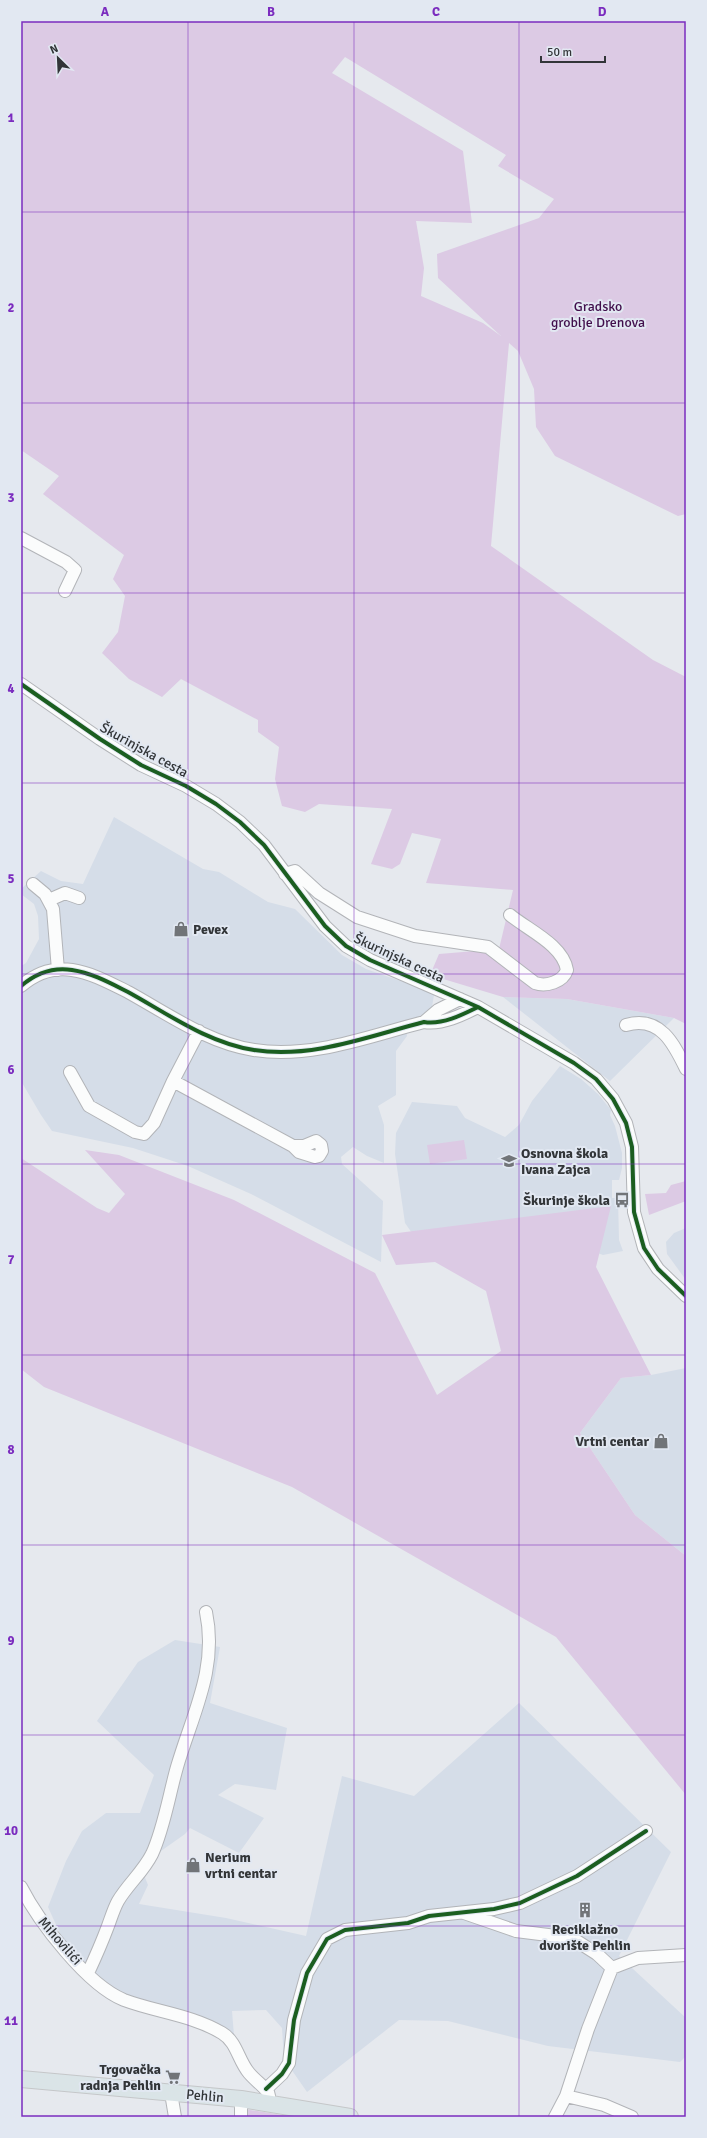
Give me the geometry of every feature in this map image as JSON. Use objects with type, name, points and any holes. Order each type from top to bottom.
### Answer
[{"type":"main road","name":"Pehlin","points":[[21,2079],[241,2099],[269,2105],[350,2117]]},
{"type":"street","points":[[21,538],[66,562],[75,570],[65,591]]},
{"type":"street","name":"Škurinjska cesta","points":[[21,684],[100,740],[141,765],[186,786],[216,804],[252,833],[325,926],[346,946],[370,960],[478,1007],[574,1063],[596,1079],[613,1099],[626,1123],[632,1147],[634,1212],[644,1248],[658,1269],[686,1296]]},
{"type":"street","points":[[285,874],[295,871],[319,893],[358,917],[415,936],[488,947],[536,983],[541,985],[562,978],[567,970],[554,948],[510,915]]},
{"type":"street","points":[[33,884],[49,900],[55,920],[54,939],[58,970]]},
{"type":"street","points":[[49,900],[65,893],[79,898]]},
{"type":"street","points":[[21,986],[45,972],[58,970],[70,970],[98,977],[199,1031],[238,1047],[284,1052],[327,1047],[424,1022],[430,1023],[456,1017],[478,1007]]},
{"type":"street","points":[[435,987],[438,997],[438,1010]]},
{"type":"street","points":[[424,1022],[438,1010],[460,999]]},
{"type":"street","points":[[626,1025],[635,1022],[647,1023],[659,1029],[673,1042],[686,1069]]},
{"type":"street","points":[[70,1072],[89,1106],[135,1132],[144,1134],[154,1123],[173,1081],[199,1031]]},
{"type":"street","points":[[173,1081],[293,1146]]},
{"type":"street","points":[[206,1612],[210,1628],[210,1647],[206,1674],[197,1713],[184,1744],[159,1834],[152,1854],[140,1874],[118,1902],[88,1973],[122,1999],[199,2022],[223,2034],[233,2044],[248,2072],[266,2089],[269,2094],[269,2105]]},
{"type":"street","points":[[266,2089],[282,2074],[289,2063],[294,2020],[307,1973],[327,1939],[345,1930],[408,1923],[429,1916],[494,1909],[520,1903],[577,1876],[646,1831]]},
{"type":"street","name":"Mihovilići","points":[[21,1887],[30,1904],[49,1932],[88,1973]]},
{"type":"street","points":[[461,1912],[516,1931],[572,1938],[597,1954],[612,1968]]},
{"type":"street","points":[[556,2117],[566,2096],[588,2029],[612,1968],[638,1958],[686,1956]]},
{"type":"street","points":[[171,2093],[174,2117]]},
{"type":"street","points":[[566,2096],[604,2105],[632,2117]]},
{"type":"street","points":[[241,2099],[241,2117]]},
{"type":"shaded area","points":[[114,817],[203,869],[219,872],[268,902],[295,909],[342,955],[366,969],[432,992],[434,995],[432,1007],[429,1011],[417,1018],[406,1021],[407,1036],[396,1051],[396,1095],[378,1106],[384,1125],[384,1163],[367,1156],[353,1147],[341,1157],[342,1164],[383,1201],[381,1262],[251,1194],[188,1166],[133,1148],[52,1131],[41,1115],[21,1081],[21,966],[26,963],[39,939],[38,916],[34,904],[21,894],[21,889],[41,871],[61,881],[83,884]]},
{"type":"shaded area","points":[[503,997],[567,999],[674,1018],[610,1081]]},
{"type":"shaded area","name":"Osnovna škola Ivana Zajca","points":[[560,1066],[581,1079],[598,1094],[611,1110],[610,1115],[615,1126],[622,1153],[622,1168],[619,1180],[612,1180],[612,1198],[618,1198],[619,1240],[623,1251],[603,1255],[592,1251],[414,1236],[405,1223],[395,1154],[396,1133],[412,1102],[457,1106],[465,1118],[505,1137],[519,1125],[532,1101]]},
{"type":"shaded area","points":[[686,1228],[686,1280],[667,1254],[666,1242],[674,1233]]},
{"type":"shaded area","points":[[686,1368],[686,1556],[635,1515],[580,1433],[621,1378],[651,1375]]},
{"type":"shaded area","points":[[175,1640],[220,1647],[210,1703],[287,1728],[276,1790],[235,1784],[218,1795],[264,1818],[239,1853],[190,1828],[185,1834],[161,1851],[144,1875],[148,1885],[139,1904],[226,1918],[306,1936],[342,1776],[414,1796],[519,1703],[671,1852],[619,1956],[686,2018],[686,2056],[680,2062],[548,2046],[448,2021],[399,2020],[307,2092],[284,2059],[282,2028],[266,2010],[232,2011],[234,2035],[196,2014],[126,1998],[80,1962],[62,1938],[48,1907],[66,1861],[82,1831],[106,1813],[140,1813],[154,1775],[97,1721],[138,1662]]},
{"type":"green space","name":"Gradsko groblje Drenova","points":[[21,21],[686,21],[686,514],[678,516],[555,456],[536,427],[534,389],[518,351],[509,343],[491,546],[653,660],[686,677],[686,1024],[674,1018],[567,999],[503,997],[430,975],[439,954],[499,949],[513,890],[426,883],[441,839],[412,833],[400,864],[392,869],[371,864],[392,809],[319,804],[305,812],[282,806],[275,779],[279,747],[258,732],[258,720],[181,679],[162,697],[129,679],[102,653],[118,632],[125,596],[113,579],[124,555],[43,494],[59,476],[21,450]],"holes":[[[345,57],[506,155],[498,166],[554,199],[539,218],[437,254],[438,278],[501,336],[483,323],[421,296],[424,268],[416,221],[472,223],[463,151],[332,73]]]},
{"type":"green space","points":[[464,1140],[467,1159],[430,1164],[427,1145]]},
{"type":"green space","points":[[85,1150],[119,1155],[234,1200],[375,1273],[437,1395],[501,1351],[486,1291],[435,1262],[396,1265],[382,1235],[611,1206],[596,1267],[651,1375],[621,1378],[580,1433],[635,1515],[686,1556],[686,1795],[556,1637],[292,1487],[44,1387],[21,1369],[21,1158],[97,1208],[109,1213],[125,1194]]},
{"type":"green space","points":[[686,1181],[686,1201],[649,1215],[645,1194],[666,1193],[671,1185]]},
{"type":"green space","points":[[244,2109],[295,2117],[244,2117]]},
{"type":"cycle path","points":[[21,684],[100,739],[141,765],[186,786],[216,804],[240,822],[264,845],[325,926],[346,946],[370,960],[478,1007],[574,1063],[596,1079],[613,1099],[626,1123],[632,1147],[634,1212],[644,1248],[658,1269],[686,1296]]},
{"type":"cycle path","points":[[21,986],[32,978],[45,972],[65,969],[79,971],[114,985],[189,1027],[221,1041],[254,1050],[276,1052],[319,1049],[340,1045],[424,1022],[431,1023],[445,1021],[478,1007]]},
{"type":"cycle path","points":[[266,2089],[282,2074],[289,2063],[294,2020],[307,1973],[327,1939],[345,1930],[408,1923],[429,1916],[494,1909],[520,1903],[577,1876],[646,1831]]},
{"type":"place","name":"Pevex","points":[[181,929]]},
{"type":"place","name":"Osnovna škola Ivana Zajca","points":[[509,1161]]},
{"type":"place","name":"Škurinje škola","points":[[622,1200]]},
{"type":"place","name":"Vrtni centar","points":[[661,1441]]},
{"type":"place","name":"Nerium vrtni centar","points":[[193,1865]]},
{"type":"place","name":"Reciklažno dvorište Pehlin","points":[[585,1910]]},
{"type":"place","name":"Trgovačka radnja Pehlin","points":[[173,2077]]}]
